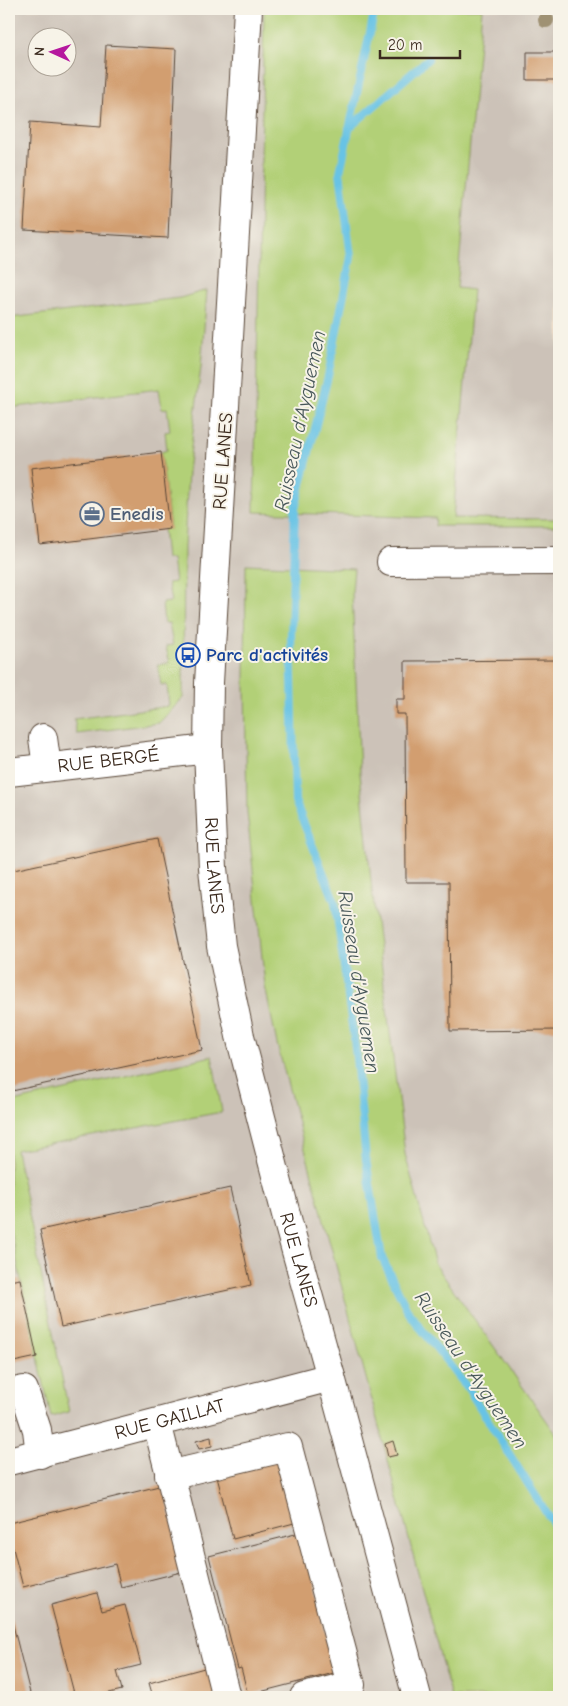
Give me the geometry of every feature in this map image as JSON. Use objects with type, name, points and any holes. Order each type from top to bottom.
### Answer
[{"type":"street","name":"RUE LANES","points":[[248,9],[211,647],[208,749],[214,868],[221,946],[240,1036],[289,1226],[417,1697]]},
{"type":"street","points":[[391,562],[559,561]]},
{"type":"street","points":[[43,738],[47,767]]},
{"type":"street","name":"RUE BERGÉ","points":[[9,772],[208,749]]},
{"type":"street","name":"RUE GAILLAT","points":[[9,1461],[331,1377]]},
{"type":"street","points":[[9,1393],[24,1390],[37,1430],[40,1454]]},
{"type":"street","points":[[157,1423],[226,1697]]},
{"type":"street","points":[[169,1475],[288,1447],[351,1685],[304,1697]]},
{"type":"shaded area","points":[[9,9],[264,9],[254,512],[437,518],[482,9],[559,9],[559,1697],[9,1697]]},
{"type":"green space","points":[[264,9],[482,9],[457,288],[473,290],[453,518],[559,519],[559,526],[435,526],[436,518],[254,512]]},
{"type":"green space","points":[[207,290],[201,367],[188,472],[184,547],[183,698],[159,723],[77,734],[74,719],[169,706],[167,685],[161,685],[158,665],[169,663],[166,646],[173,645],[169,623],[164,623],[162,603],[171,602],[168,583],[175,582],[172,559],[166,559],[163,528],[170,529],[161,452],[167,450],[165,432],[170,431],[167,408],[162,409],[159,389],[9,408],[9,318],[180,298]]},
{"type":"green space","points":[[246,564],[354,569],[352,592],[360,773],[371,881],[405,1154],[435,1264],[559,1438],[559,1697],[451,1697],[277,1044],[265,986],[247,812]]},
{"type":"green space","points":[[212,1056],[222,1112],[16,1150],[69,1412],[51,1417],[9,1225],[9,1103]]},
{"type":"building","points":[[106,45],[176,49],[168,238],[24,230],[30,122],[101,127]]},
{"type":"building","points":[[527,52],[559,52],[559,80],[527,80]]},
{"type":"building","points":[[161,452],[170,529],[40,545],[31,468]]},
{"type":"building","points":[[559,660],[559,1030],[450,1031],[449,882],[406,882],[405,714],[396,714],[396,699],[405,699],[405,661]]},
{"type":"building","points":[[157,839],[202,1050],[12,1091],[9,1077],[9,871]]},
{"type":"building","points":[[230,1188],[251,1285],[61,1327],[40,1230]]},
{"type":"building","points":[[20,1279],[37,1357],[9,1363],[9,1281]]},
{"type":"building","points":[[211,1437],[212,1446],[199,1449],[196,1441]]},
{"type":"building","points":[[393,1441],[397,1455],[388,1457],[385,1444]]},
{"type":"building","points":[[282,1456],[298,1522],[233,1539],[216,1473]]},
{"type":"building","points":[[163,1485],[185,1571],[121,1587],[115,1564],[23,1587],[9,1533],[9,1523]]},
{"type":"building","points":[[303,1532],[334,1673],[248,1695],[241,1668],[238,1669],[209,1556]]},
{"type":"building","points":[[97,1593],[102,1611],[125,1605],[141,1665],[117,1671],[122,1690],[92,1697],[75,1697],[51,1605]]},
{"type":"building","points":[[9,1609],[31,1697],[9,1697]]},
{"type":"building","points":[[208,1667],[216,1697],[153,1697],[149,1683]]},
{"type":"waterway","name":"Ruisseau d'Ayguemen","points":[[375,9],[340,172],[351,257],[328,376],[295,509],[291,637],[295,801],[335,902],[355,1047],[366,1160],[382,1258],[409,1313],[469,1390],[559,1533]]},
{"type":"waterway","points":[[349,128],[428,59]]},
{"type":"place","name":"Enedis","points":[[92,514]]},
{"type":"place","name":"Parc d'activités","points":[[188,655]]}]
